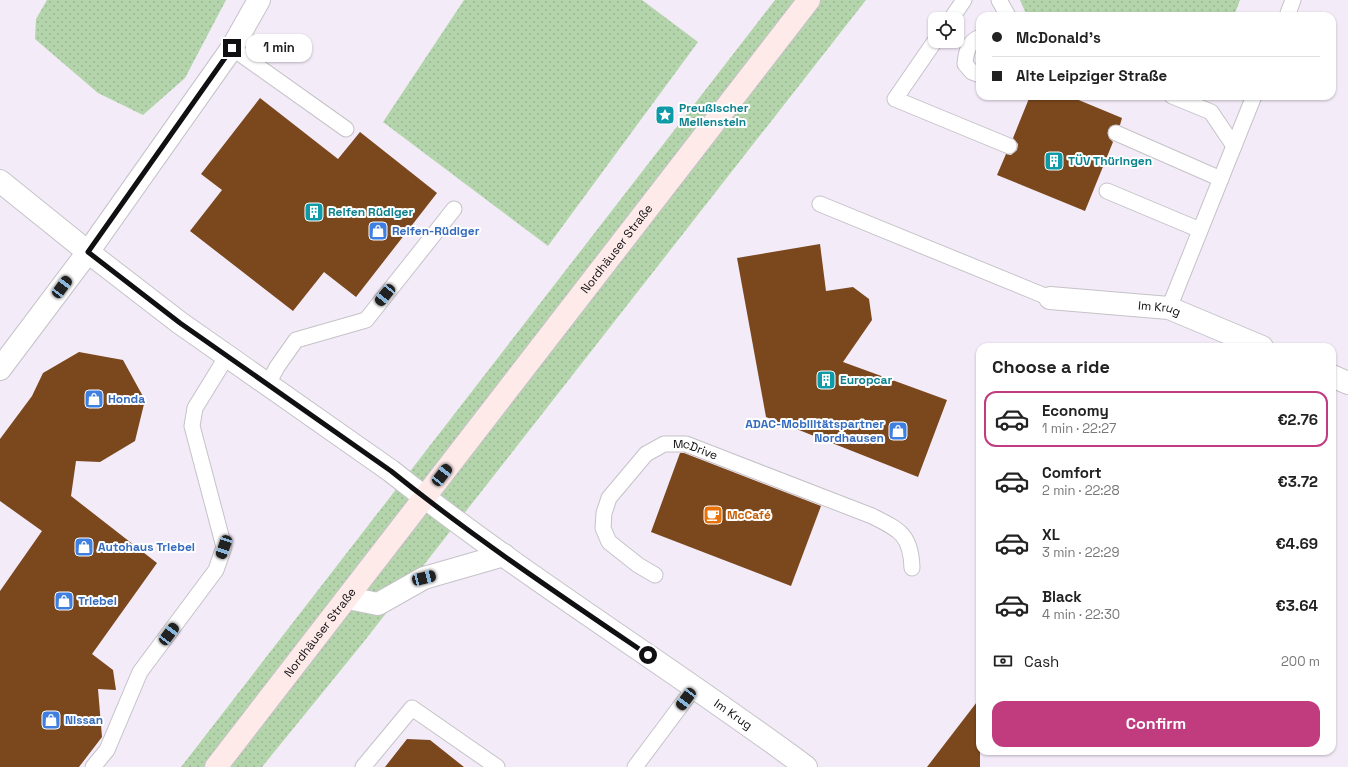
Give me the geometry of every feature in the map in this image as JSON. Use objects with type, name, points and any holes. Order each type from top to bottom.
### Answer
[{"type":"main road","name":"Nordhäuser Straße","points":[[216,767],[809,0]]},
{"type":"street","points":[[0,369],[88,252],[232,48],[259,0]]},
{"type":"street","points":[[0,181],[88,252],[180,323],[391,471],[424,498]]},
{"type":"street","name":"Im Krug","points":[[1050,298],[1169,308],[1252,343]]},
{"type":"street","points":[[1336,378],[1348,383]]},
{"type":"street","name":"Im Krug","points":[[424,498],[806,767]]},
{"type":"street","points":[[348,598],[378,604],[424,578],[504,555]]},
{"type":"lane","points":[[956,12],[964,0]]},
{"type":"lane","points":[[999,0],[1006,12]]},
{"type":"lane","points":[[1288,12],[1293,0]]},
{"type":"lane","points":[[976,39],[966,49],[964,64],[972,72],[976,74]]},
{"type":"lane","points":[[232,48],[346,129]]},
{"type":"lane","points":[[930,48],[894,98],[1009,146]]},
{"type":"lane","points":[[1182,100],[1210,112],[1234,146]]},
{"type":"lane","points":[[1169,308],[1252,100]]},
{"type":"lane","points":[[1116,133],[1221,179]]},
{"type":"lane","points":[[1107,191],[1200,230]]},
{"type":"lane","points":[[820,204],[1050,298]]},
{"type":"lane","points":[[268,384],[277,367],[296,340],[366,320],[454,209]]},
{"type":"lane","points":[[93,767],[107,750],[140,672],[216,570],[224,547],[192,426],[195,408],[227,356]]},
{"type":"lane","name":"McDrive","points":[[655,575],[638,565],[609,542],[603,528],[604,513],[609,498],[646,454],[664,444],[686,444],[872,516],[890,525],[904,537],[911,550],[912,568]]},
{"type":"lane","points":[[636,767],[694,688]]},
{"type":"lane","points":[[363,767],[412,708],[497,767]]},
{"type":"shaded area","points":[[0,0],[776,0],[181,767],[0,767]]},
{"type":"shaded area","points":[[866,0],[1348,0],[1348,767],[262,767],[362,643]]},
{"type":"green space","points":[[47,0],[226,0],[185,78],[143,115],[98,93],[35,39],[36,19]]},
{"type":"green space","points":[[464,0],[642,0],[698,42],[548,246],[383,122]]},
{"type":"green space","points":[[775,0],[866,0],[362,644],[262,767],[181,767]]},
{"type":"green space","points":[[1020,0],[1240,0],[1236,12],[1025,12]]},
{"type":"building","name":"Reifen Rüdiger","points":[[260,98],[338,159],[360,132],[437,193],[356,297],[324,272],[293,311],[190,231],[222,190],[201,174]]},
{"type":"building","name":"TÜV Thüringen","points":[[1028,100],[1079,100],[1122,118],[1120,125],[1111,126],[1108,130],[1109,138],[1113,142],[1085,211],[997,175],[1006,154],[1011,155],[1017,150],[1018,144],[1013,138]]},
{"type":"building","name":"Europcar","points":[[820,244],[826,291],[853,287],[869,299],[872,320],[843,362],[947,400],[918,477],[766,417],[737,258]]},
{"type":"building","name":"Autohaus Triebel","points":[[79,352],[123,360],[145,400],[135,441],[100,462],[76,461],[71,496],[157,563],[92,654],[113,670],[116,690],[98,689],[102,737],[79,767],[0,767],[0,591],[42,531],[0,501],[0,439],[32,396],[43,373]]},
{"type":"building","points":[[680,453],[684,453],[821,506],[791,586],[651,532]]},
{"type":"building","points":[[976,703],[976,755],[980,755],[980,767],[927,767]]},
{"type":"building","points":[[407,739],[430,740],[464,767],[385,767]]},
{"type":"place","name":"Preußischer Meilenstein","points":[[665,115]]},
{"type":"place","name":"TÜV Thüringen","points":[[1054,161]]},
{"type":"place","name":"Reifen Rüdiger","points":[[314,212]]},
{"type":"place","name":"Reifen-Rüdiger","points":[[378,231]]},
{"type":"place","name":"Europcar","points":[[826,380]]},
{"type":"place","name":"Honda","points":[[94,399]]},
{"type":"place","name":"ADAC-Mobilitätspartner Nordhausen","points":[[898,431]]},
{"type":"place","name":"McCafé","points":[[713,515]]},
{"type":"place","name":"Autohaus Triebel","points":[[84,547]]},
{"type":"place","name":"Triebel","points":[[64,601]]},
{"type":"place","name":"Nissan","points":[[51,720]]},
{"type":"route","points":[[232,48],[88,252],[180,323],[391,471],[424,498],[541,582],[648,655]]}]
